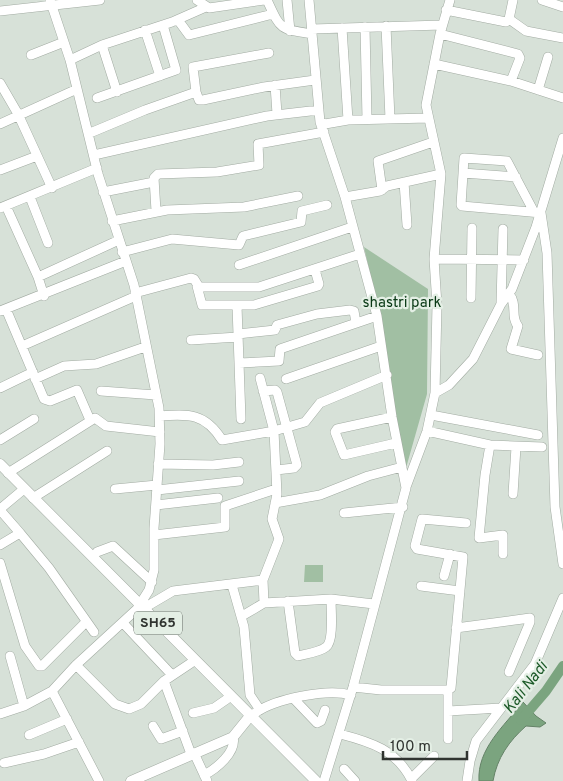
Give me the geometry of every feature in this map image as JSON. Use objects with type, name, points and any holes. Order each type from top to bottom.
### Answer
[{"type":"main road","name":"SH65","points":[[0,464],[4,472],[310,781]]},
{"type":"main road","name":"SH65","points":[[22,490],[33,498],[227,699],[316,781]]},
{"type":"main road","points":[[131,781],[233,737],[249,718]]},
{"type":"street","points":[[0,11],[51,3],[100,0]]},
{"type":"street","points":[[197,0],[206,7]]},
{"type":"street","points":[[70,60],[102,45],[178,20],[206,7],[246,1],[266,0],[278,23],[290,31],[312,32],[342,28],[442,25]]},
{"type":"street","points":[[287,0],[290,31]]},
{"type":"street","points":[[309,0],[320,122],[345,197],[377,316],[396,443],[406,488]]},
{"type":"street","points":[[324,781],[340,734],[406,488],[427,431],[435,394],[437,305],[434,258],[441,174],[428,118],[428,88],[442,25],[450,0]]},
{"type":"street","points":[[509,20],[513,0]]},
{"type":"street","points":[[542,0],[563,7]]},
{"type":"street","points":[[51,3],[70,60],[90,133],[103,192],[135,294],[160,416],[152,582],[140,608]]},
{"type":"street","points":[[446,10],[504,22],[509,20]]},
{"type":"street","points":[[178,20],[189,35],[273,14]]},
{"type":"street","points":[[509,20],[526,31],[563,38]]},
{"type":"street","points":[[97,98],[176,69],[163,25]]},
{"type":"street","points":[[386,26],[390,119]]},
{"type":"street","points":[[365,27],[368,119]]},
{"type":"street","points":[[342,28],[348,120]]},
{"type":"street","points":[[145,30],[160,76]]},
{"type":"street","points":[[440,34],[518,54],[520,58],[511,81]]},
{"type":"street","points":[[30,55],[64,42]]},
{"type":"street","points":[[102,45],[117,92]]},
{"type":"street","points":[[269,53],[193,67],[196,92],[199,100],[275,85],[315,80]]},
{"type":"street","points":[[538,90],[548,57]]},
{"type":"street","points":[[434,64],[511,81],[563,98]]},
{"type":"street","points":[[0,83],[18,114],[52,188]]},
{"type":"street","points":[[275,85],[277,114]]},
{"type":"street","points":[[0,124],[18,114],[77,89]]},
{"type":"street","points":[[90,133],[145,110],[196,92]]},
{"type":"street","points":[[94,155],[140,142],[277,114],[318,110]]},
{"type":"street","points":[[320,122],[325,124],[348,120],[428,118]]},
{"type":"street","points":[[156,211],[154,182],[155,176],[158,174],[217,172],[259,166],[258,144],[324,132]]},
{"type":"street","points":[[435,394],[449,385],[473,359],[501,304],[509,294],[524,260],[538,212],[559,170],[563,138]]},
{"type":"street","points":[[382,190],[378,161],[433,142]]},
{"type":"street","points":[[0,170],[37,156]]},
{"type":"street","points":[[538,212],[461,205],[466,157],[503,160],[508,163],[538,212],[547,253],[555,507],[563,564]]},
{"type":"street","points":[[44,296],[38,277],[3,207],[97,168]]},
{"type":"street","points":[[463,173],[516,177]]},
{"type":"street","points":[[345,197],[382,190],[387,186],[441,174]]},
{"type":"street","points":[[103,192],[154,182]]},
{"type":"street","points":[[404,182],[407,225]]},
{"type":"street","points":[[112,221],[156,211],[244,207],[298,196]]},
{"type":"street","points":[[30,197],[48,243]]},
{"type":"street","points":[[122,252],[172,239],[239,245],[243,236],[301,222],[302,211],[319,209],[327,205]]},
{"type":"street","points":[[239,266],[352,227]]},
{"type":"street","points":[[471,298],[472,228]]},
{"type":"street","points":[[501,304],[504,229]]},
{"type":"street","points":[[38,277],[119,240]]},
{"type":"street","points":[[197,286],[259,287],[360,254]]},
{"type":"street","points":[[434,258],[524,260]]},
{"type":"street","points":[[90,420],[78,390],[47,402],[44,399],[22,346],[3,310],[44,296],[126,262]]},
{"type":"street","points":[[22,346],[135,294],[191,278],[194,279],[197,286],[201,305],[236,306],[265,302],[318,286],[320,284],[315,270]]},
{"type":"street","points":[[509,294],[514,304],[514,321],[518,326],[511,349],[538,355]]},
{"type":"street","points":[[236,306],[241,419]]},
{"type":"street","points":[[191,340],[238,336],[275,330],[278,325],[308,316],[350,310],[354,311],[356,323]]},
{"type":"street","points":[[239,363],[279,361],[280,349],[377,316]]},
{"type":"street","points":[[286,379],[381,346]]},
{"type":"street","points":[[0,388],[64,366],[96,364],[145,347]]},
{"type":"street","points":[[160,416],[180,415],[203,419],[210,423],[222,440],[274,431],[308,420],[316,406],[323,401],[387,375]]},
{"type":"street","points":[[260,378],[274,431],[276,503],[272,522],[279,539],[263,580],[264,603]]},
{"type":"street","points":[[101,391],[156,395]]},
{"type":"street","points":[[263,391],[276,391],[288,428],[297,467],[276,470]]},
{"type":"street","points":[[431,415],[538,436]]},
{"type":"street","points":[[392,417],[337,429],[335,432],[344,455],[396,443]]},
{"type":"street","points":[[0,440],[34,419]]},
{"type":"street","points":[[4,472],[90,420],[97,419],[106,426],[160,432]]},
{"type":"street","points":[[427,431],[490,445],[542,447]]},
{"type":"street","points":[[490,445],[485,475],[480,538],[503,535],[503,554]]},
{"type":"street","points":[[513,494],[516,447]]},
{"type":"street","points":[[33,498],[107,450]]},
{"type":"street","points":[[158,464],[213,465],[239,462]]},
{"type":"street","points":[[276,503],[320,495],[368,476],[402,467]]},
{"type":"street","points":[[115,489],[157,488],[239,481]]},
{"type":"street","points":[[154,535],[225,527],[225,506],[276,489]]},
{"type":"street","points":[[22,490],[0,509],[49,568],[94,632]]},
{"type":"street","points":[[156,505],[218,498]]},
{"type":"street","points":[[344,513],[402,507]]},
{"type":"street","points":[[448,739],[448,690],[451,686],[463,557],[416,549],[421,520],[466,523]]},
{"type":"street","points":[[0,544],[20,533]]},
{"type":"street","points":[[97,552],[114,546],[152,582]]},
{"type":"street","points":[[444,576],[450,554]]},
{"type":"street","points":[[0,563],[25,646],[38,666],[42,666],[84,624]]},
{"type":"street","points":[[0,714],[24,706],[52,691],[76,665],[140,608],[173,591],[263,580]]},
{"type":"street","points":[[232,585],[242,616],[249,688],[252,700],[260,710]]},
{"type":"street","points":[[420,586],[460,591]]},
{"type":"street","points":[[467,781],[476,741],[540,655],[563,598]]},
{"type":"street","points":[[242,616],[264,603],[331,600],[374,604]]},
{"type":"street","points":[[288,601],[295,653],[298,656],[324,648],[328,644],[331,630],[331,600]]},
{"type":"street","points":[[456,628],[530,618],[509,672]]},
{"type":"street","points":[[123,623],[168,678],[183,731],[206,778],[220,766],[233,745],[233,737]]},
{"type":"street","points":[[10,656],[24,706]]},
{"type":"street","points":[[76,665],[115,704],[121,707],[136,707],[168,678],[191,663]]},
{"type":"street","points":[[249,718],[277,702],[333,693],[380,690],[448,690]]},
{"type":"street","points":[[52,691],[99,781]]},
{"type":"street","points":[[192,713],[214,708],[227,699]]},
{"type":"street","points":[[294,699],[318,723],[321,721],[325,710]]},
{"type":"street","points":[[448,711],[501,708]]},
{"type":"street","points":[[29,735],[67,719]]},
{"type":"street","points":[[153,726],[161,739],[183,731]]},
{"type":"street","points":[[340,734],[369,742],[381,748],[402,764],[412,780],[434,756]]},
{"type":"street","points":[[4,763],[44,754],[79,742]]},
{"type":"street","points":[[344,769],[355,781]]},
{"type":"green space","name":"shastri park","points":[[364,247],[428,289],[427,394],[404,475],[373,286]]},
{"type":"green space","points":[[305,565],[323,565],[323,582],[304,582]]},
{"type":"shaded area","points":[[523,702],[536,716],[546,723],[540,727],[526,726],[505,750],[497,765],[493,781],[479,781],[482,759],[487,748]]},
{"type":"waterway","name":"Kali Nadi","points":[[521,720],[546,691],[563,666]]}]
